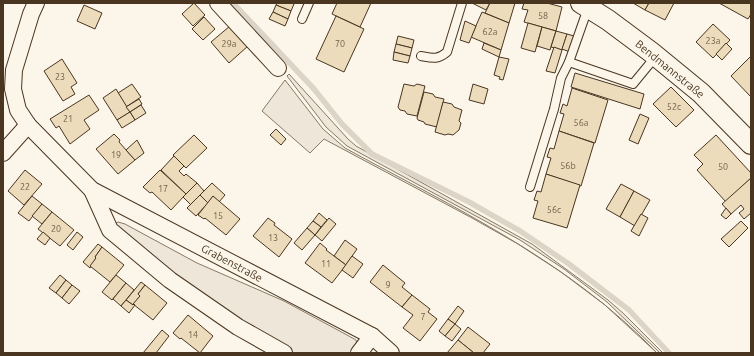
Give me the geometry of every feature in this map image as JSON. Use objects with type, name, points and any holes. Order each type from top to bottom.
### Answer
[{"type":"street","name":"Grabenstraße","points":[[36,3],[31,14],[14,70],[13,89],[18,110],[28,125],[92,190],[372,336],[391,353]]},
{"type":"street","points":[[218,3],[278,68]]},
{"type":"street","name":"Bendmannstraße","points":[[585,5],[608,20],[701,92],[751,144]]},
{"type":"street","points":[[3,153],[28,125]]},
{"type":"street","name":"Grabenstraße","points":[[92,190],[110,230],[170,280],[238,327],[284,353]]},
{"type":"street","points":[[359,353],[372,336]]},
{"type":"lane","points":[[302,19],[309,3]]},
{"type":"lane","points":[[421,56],[435,58],[442,56],[447,52],[462,3]]},
{"type":"lane","points":[[530,187],[554,109],[561,78],[569,62],[585,5]]},
{"type":"lane","points":[[569,62],[633,84],[656,56]]},
{"type":"shaded area","points":[[289,74],[356,146],[532,244],[608,300],[663,353],[660,353],[607,302],[564,269],[520,240],[347,146],[326,127],[287,76]]},
{"type":"shaded area","points":[[285,80],[323,129],[345,148],[428,192],[517,243],[324,139],[310,153],[262,111]]},
{"type":"shaded area","points":[[118,222],[125,224],[197,263],[284,301],[356,340],[357,344],[353,353],[293,353],[201,296],[113,225]]},
{"type":"shaded area","points":[[570,279],[587,291],[595,298]]},
{"type":"shaded area","points":[[611,311],[623,320],[657,353]]},
{"type":"building","points":[[194,3],[205,15],[193,26],[182,14]]},
{"type":"building","points":[[277,3],[294,4],[291,11],[276,5]]},
{"type":"building","points":[[337,3],[371,3],[360,27],[332,14]]},
{"type":"building","points":[[472,3],[490,3],[486,10]]},
{"type":"building","points":[[490,3],[515,3],[509,23],[485,13]]},
{"type":"building","points":[[524,3],[547,3],[562,7],[556,31],[524,22],[528,10],[522,9]]},
{"type":"building","points":[[633,3],[649,3],[645,10]]},
{"type":"building","points":[[649,3],[674,3],[665,20],[645,10]]},
{"type":"building","points":[[719,3],[751,3],[751,14],[748,19]]},
{"type":"building","points":[[84,5],[102,13],[95,29],[77,21]]},
{"type":"building","points":[[276,5],[291,11],[288,19],[273,12]]},
{"type":"building","points":[[273,12],[288,19],[285,26],[269,19]]},
{"type":"building","points":[[482,12],[509,23],[501,50],[471,37]]},
{"type":"building","points":[[336,16],[364,29],[344,72],[316,59]]},
{"type":"building","points":[[204,17],[215,29],[203,40],[192,29]]},
{"type":"building","points":[[465,21],[476,26],[469,43],[460,40]]},
{"type":"building","points":[[528,23],[542,27],[535,52],[521,48]]},
{"type":"building","points":[[713,24],[730,40],[713,58],[696,42]]},
{"type":"building","points":[[230,26],[248,46],[229,63],[211,42]]},
{"type":"building","points":[[542,27],[556,31],[550,50],[537,46]]},
{"type":"building","points":[[556,31],[567,34],[562,50],[551,47]]},
{"type":"building","points":[[567,34],[574,36],[570,52],[562,49]]},
{"type":"building","points":[[398,36],[414,40],[412,48],[396,44]]},
{"type":"building","points":[[484,43],[501,50],[499,57],[482,49]]},
{"type":"building","points":[[726,43],[732,49],[722,60],[716,54]]},
{"type":"building","points":[[396,44],[412,48],[410,56],[394,52]]},
{"type":"building","points":[[554,47],[562,50],[555,73],[546,71]]},
{"type":"building","points":[[394,52],[410,56],[408,63],[393,60]]},
{"type":"building","points":[[751,56],[751,97],[731,76]]},
{"type":"building","points":[[499,57],[509,59],[503,80],[494,75]]},
{"type":"building","points":[[62,59],[77,83],[71,87],[75,94],[63,101],[44,71]]},
{"type":"building","points":[[575,73],[644,94],[640,109],[571,87]]},
{"type":"building","points":[[132,84],[141,97],[126,107],[118,93]]},
{"type":"building","points":[[404,84],[414,86],[417,84],[425,86],[417,116],[407,114],[398,107]]},
{"type":"building","points":[[473,84],[488,89],[484,104],[469,100]]},
{"type":"building","points":[[671,87],[694,110],[676,127],[653,104]]},
{"type":"building","points":[[572,88],[608,100],[595,143],[559,131],[564,114],[560,113],[563,104],[567,106]]},
{"type":"building","points":[[116,89],[130,112],[117,120],[103,98]]},
{"type":"building","points":[[424,92],[444,99],[437,127],[425,124],[417,118]]},
{"type":"building","points":[[89,95],[99,110],[84,120],[90,129],[70,144],[59,126],[56,128],[50,119]]},
{"type":"building","points":[[139,99],[142,104],[130,112],[126,107]]},
{"type":"building","points":[[443,102],[452,104],[454,107],[462,110],[459,121],[461,123],[459,130],[453,135],[445,135],[435,132]]},
{"type":"building","points":[[141,105],[146,113],[135,120],[130,112]]},
{"type":"building","points":[[130,112],[135,120],[122,128],[117,120]]},
{"type":"building","points":[[640,114],[649,118],[638,144],[629,140]]},
{"type":"building","points":[[276,129],[286,139],[281,145],[270,135]]},
{"type":"building","points":[[559,131],[594,143],[581,186],[546,174],[551,158],[547,157],[550,148],[554,149]]},
{"type":"building","points":[[114,134],[135,160],[118,174],[96,149]]},
{"type":"building","points":[[194,135],[207,148],[186,168],[173,155]]},
{"type":"building","points":[[716,135],[751,173],[751,178],[726,202],[697,170],[703,164],[694,155]]},
{"type":"building","points":[[137,140],[144,153],[135,160],[126,150]]},
{"type":"building","points":[[174,156],[184,166],[179,171],[184,176],[186,174],[197,183],[186,194],[161,170]]},
{"type":"building","points":[[25,170],[42,184],[24,205],[8,191]]},
{"type":"building","points":[[160,170],[186,194],[171,210],[152,192],[150,193],[143,187]]},
{"type":"building","points":[[546,174],[580,185],[567,228],[533,218],[538,201],[534,200],[537,191],[541,192]]},
{"type":"building","points":[[751,178],[751,213],[744,219],[739,213],[744,209],[741,205],[731,214],[722,204]]},
{"type":"building","points":[[197,183],[204,191],[191,205],[183,197]]},
{"type":"building","points":[[212,183],[225,195],[219,202],[213,196],[208,203],[200,195]]},
{"type":"building","points":[[621,184],[634,191],[620,217],[606,209]]},
{"type":"building","points":[[634,191],[650,200],[635,226],[620,217]]},
{"type":"building","points":[[200,195],[208,203],[196,216],[187,208]]},
{"type":"building","points":[[32,196],[42,204],[29,221],[18,213]]},
{"type":"building","points":[[213,196],[240,219],[226,235],[205,218],[204,219],[198,215]]},
{"type":"building","points":[[42,204],[52,212],[42,224],[32,216]]},
{"type":"building","points":[[726,208],[731,214],[726,219],[721,215]]},
{"type":"building","points":[[52,212],[74,230],[60,246],[38,229]]},
{"type":"building","points":[[319,213],[327,220],[321,227],[313,221]]},
{"type":"building","points":[[641,214],[648,218],[639,236],[631,231]]},
{"type":"building","points":[[268,218],[275,223],[274,225],[292,239],[279,257],[253,236]]},
{"type":"building","points":[[329,218],[336,224],[322,241],[315,235]]},
{"type":"building","points":[[313,221],[321,227],[315,235],[307,228]]},
{"type":"building","points":[[741,221],[748,228],[729,247],[721,239]]},
{"type":"building","points":[[307,228],[315,235],[302,250],[294,243]]},
{"type":"building","points":[[43,232],[50,238],[45,245],[37,239]]},
{"type":"building","points":[[77,232],[83,237],[73,250],[67,245]]},
{"type":"building","points":[[345,240],[357,249],[346,265],[334,256]]},
{"type":"building","points":[[320,243],[327,249],[326,250],[346,265],[332,283],[305,263]]},
{"type":"building","points":[[98,244],[102,247],[90,268],[83,262]]},
{"type":"building","points":[[102,247],[124,265],[110,282],[90,266]]},
{"type":"building","points":[[352,256],[363,264],[353,278],[342,270]]},
{"type":"building","points":[[383,265],[405,283],[402,287],[412,295],[402,307],[370,282]]},
{"type":"building","points":[[60,275],[66,280],[56,293],[49,288]]},
{"type":"building","points":[[116,275],[126,283],[112,300],[102,292]]},
{"type":"building","points":[[66,280],[72,285],[62,298],[56,293]]},
{"type":"building","points":[[141,282],[145,285],[138,294],[140,296],[133,305],[126,300]]},
{"type":"building","points":[[126,283],[134,290],[121,306],[113,299]]},
{"type":"building","points":[[72,285],[80,291],[69,304],[62,298]]},
{"type":"building","points":[[145,285],[167,303],[153,320],[133,304],[140,296],[138,294]]},
{"type":"building","points":[[412,295],[430,309],[428,312],[437,319],[420,341],[403,328],[413,315],[402,307]]},
{"type":"building","points":[[126,300],[135,305],[129,313],[121,306]]},
{"type":"building","points":[[458,306],[464,311],[455,324],[448,319]]},
{"type":"building","points":[[188,315],[213,336],[200,353],[173,333]]},
{"type":"building","points":[[448,319],[455,324],[445,336],[439,331]]},
{"type":"building","points":[[455,324],[461,329],[452,341],[445,336]]},
{"type":"building","points":[[468,327],[490,344],[483,353],[474,353],[458,340]]},
{"type":"building","points":[[162,330],[169,336],[156,353],[143,353]]},
{"type":"building","points":[[458,340],[474,353],[447,353]]},
{"type":"waterway","points":[[233,3],[314,89],[342,124],[372,154],[469,202],[520,231],[569,264],[629,310],[669,353]]}]
